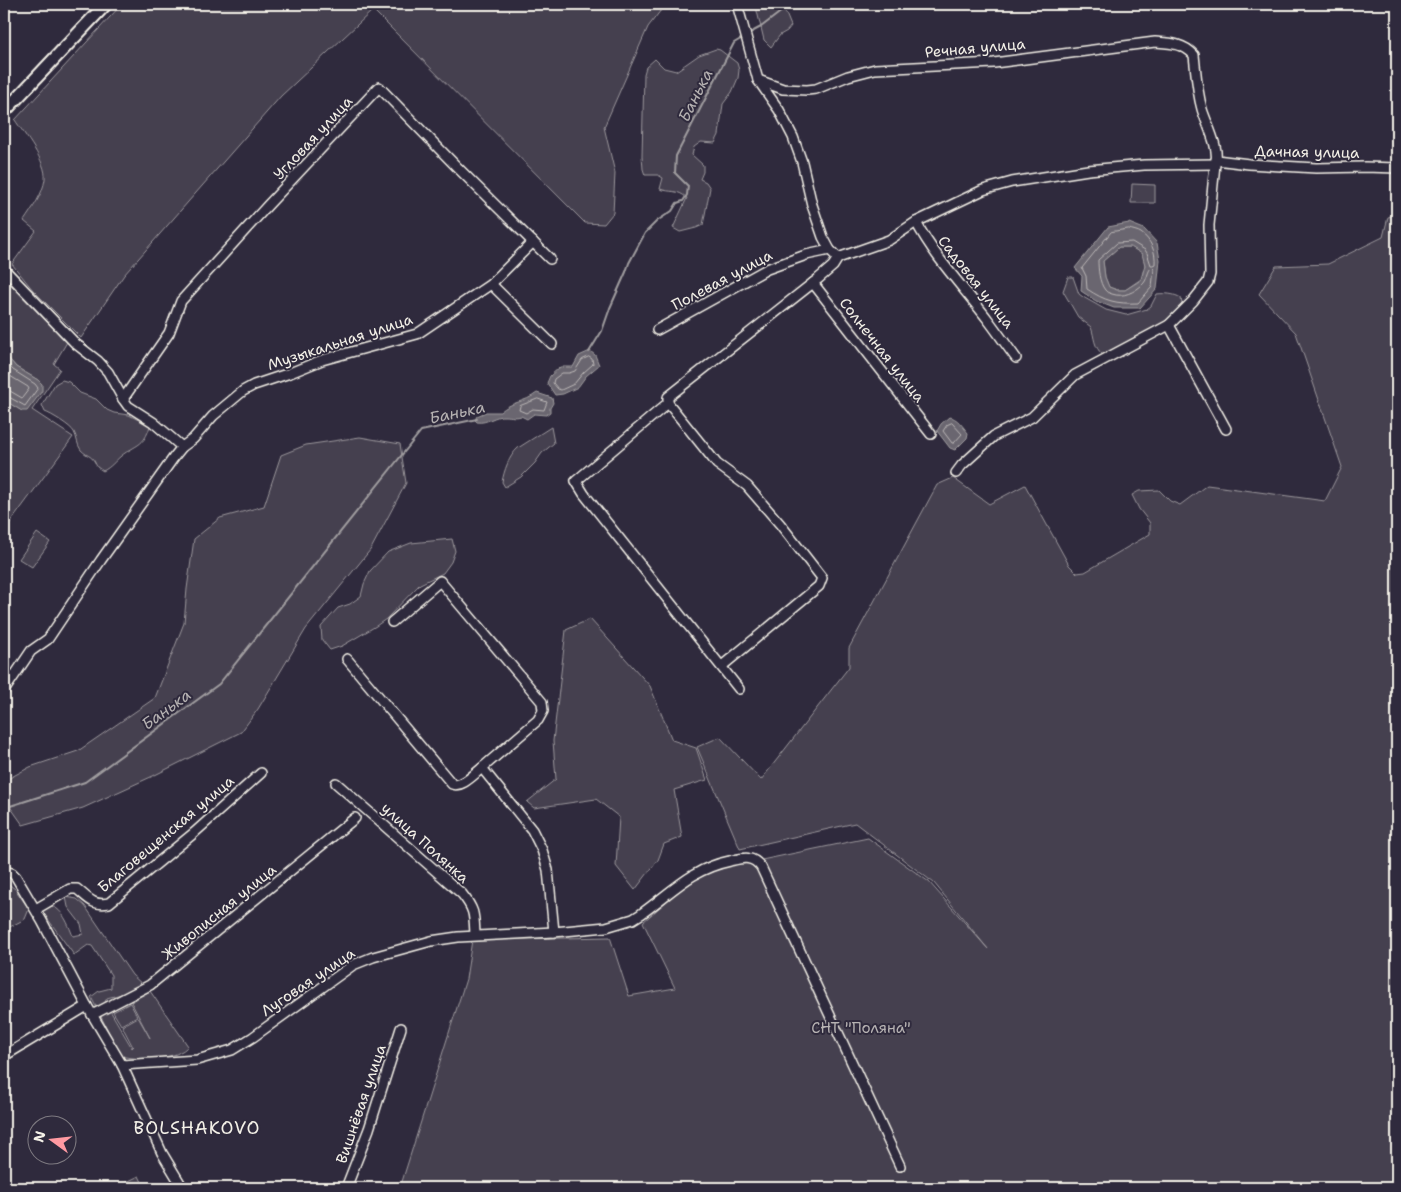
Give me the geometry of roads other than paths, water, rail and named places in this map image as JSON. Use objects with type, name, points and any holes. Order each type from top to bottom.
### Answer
[{"type":"main road","points":[[4,112],[105,5]]},
{"type":"street","points":[[722,666],[820,586],[822,578],[780,524],[747,486],[716,464],[668,403],[668,397],[834,266],[838,258],[830,250],[823,237],[793,137],[779,110],[758,80],[737,4]]},
{"type":"street","name":"Речная улица","points":[[758,80],[783,89],[807,90],[816,89],[848,76],[874,69],[994,63],[1155,42],[1180,45],[1194,55],[1202,108],[1215,146],[1215,162]]},
{"type":"street","name":"Угловая улица","points":[[122,399],[169,333],[181,301],[379,87],[550,258]]},
{"type":"street","points":[[956,473],[962,465],[994,436],[1032,417],[1075,375],[1169,325],[1193,301],[1208,282],[1210,274],[1209,225],[1215,162]]},
{"type":"street","name":"Дачная улица","points":[[838,258],[889,240],[916,222],[983,190],[1012,182],[1088,170],[1215,162],[1316,168],[1365,166],[1397,168]]},
{"type":"street","name":"Садовая улица","points":[[916,222],[923,236],[1016,358]]},
{"type":"street","name":"Музыкальная улица","points":[[4,691],[32,651],[48,639],[106,552],[182,447],[193,439],[213,416],[243,391],[254,385],[322,360],[418,334],[491,284],[533,242]]},
{"type":"street","name":"Полевая улица","points":[[656,330],[767,269],[806,255],[830,250]]},
{"type":"street","points":[[4,269],[76,344],[98,361],[108,372],[122,399],[128,406],[153,422],[182,447]]},
{"type":"street","name":"Солнечная улица","points":[[812,282],[930,434]]},
{"type":"street","points":[[491,284],[552,344]]},
{"type":"street","points":[[1169,325],[1226,428]]},
{"type":"street","points":[[668,403],[576,481],[584,494],[739,689]]},
{"type":"street","points":[[347,659],[452,784],[456,786],[461,785],[538,720],[543,711],[542,702],[440,581],[392,622]]},
{"type":"street","points":[[482,768],[532,830],[542,850],[548,870],[554,932]]},
{"type":"street","name":"Благовещенская улица","points":[[36,910],[70,890],[77,889],[92,902],[109,903],[194,833],[261,773]]},
{"type":"street","name":"улица Полянка","points":[[336,783],[462,894],[474,912],[475,935]]},
{"type":"street","name":"Живописная улица","points":[[92,1015],[150,985],[355,818]]},
{"type":"street","name":"Луговая улица","points":[[122,1065],[197,1060],[232,1050],[353,965],[373,957],[430,941],[475,935],[554,932],[606,927],[633,919],[696,872],[718,863],[749,858],[757,862],[761,867],[900,1166]]},
{"type":"street","points":[[4,871],[16,877],[36,910],[87,1006],[122,1065],[162,1153],[183,1188]]},
{"type":"street","points":[[4,1056],[87,1006]]},
{"type":"street","name":"Вишнёвая улица","points":[[346,1188],[369,1129],[401,1028]]},
{"type":"water","points":[[1129,223],[1144,229],[1157,243],[1160,260],[1157,289],[1140,308],[1114,308],[1096,301],[1081,291],[1082,276],[1075,268],[1108,227]],"holes":[[[1119,247],[1131,247],[1142,254],[1145,265],[1141,280],[1125,290],[1109,287],[1105,277],[1103,261]]]},
{"type":"water","points":[[590,351],[595,355],[599,365],[586,376],[578,387],[563,394],[555,395],[547,383],[550,376],[560,367],[573,367],[579,356]]},
{"type":"water","points":[[4,353],[16,367],[42,384],[42,391],[27,411],[22,411],[4,400]]},
{"type":"water","points":[[537,393],[552,398],[553,403],[550,412],[546,415],[534,414],[527,419],[521,416],[501,416],[484,422],[477,422],[475,420],[477,416],[486,412],[500,412]]},
{"type":"water","points":[[949,417],[957,420],[968,433],[967,438],[955,450],[950,448],[937,431],[941,424]]},
{"type":"waterway","name":"Банька","points":[[748,34],[761,27],[791,4]]},
{"type":"waterway","name":"Банька","points":[[589,352],[602,331],[629,263],[645,233],[657,221],[672,211],[677,203],[683,201],[687,195],[688,186],[675,173],[676,156],[734,43],[744,37]]},
{"type":"waterway","name":"Банька","points":[[4,808],[85,782],[219,684],[421,431],[477,419]]},
{"type":"district","name":"BOLSHAKOVO","points":[[197,1128]]},
{"type":"park label","name":"СНТ \"Поляна\"","points":[[861,1028]]}]
